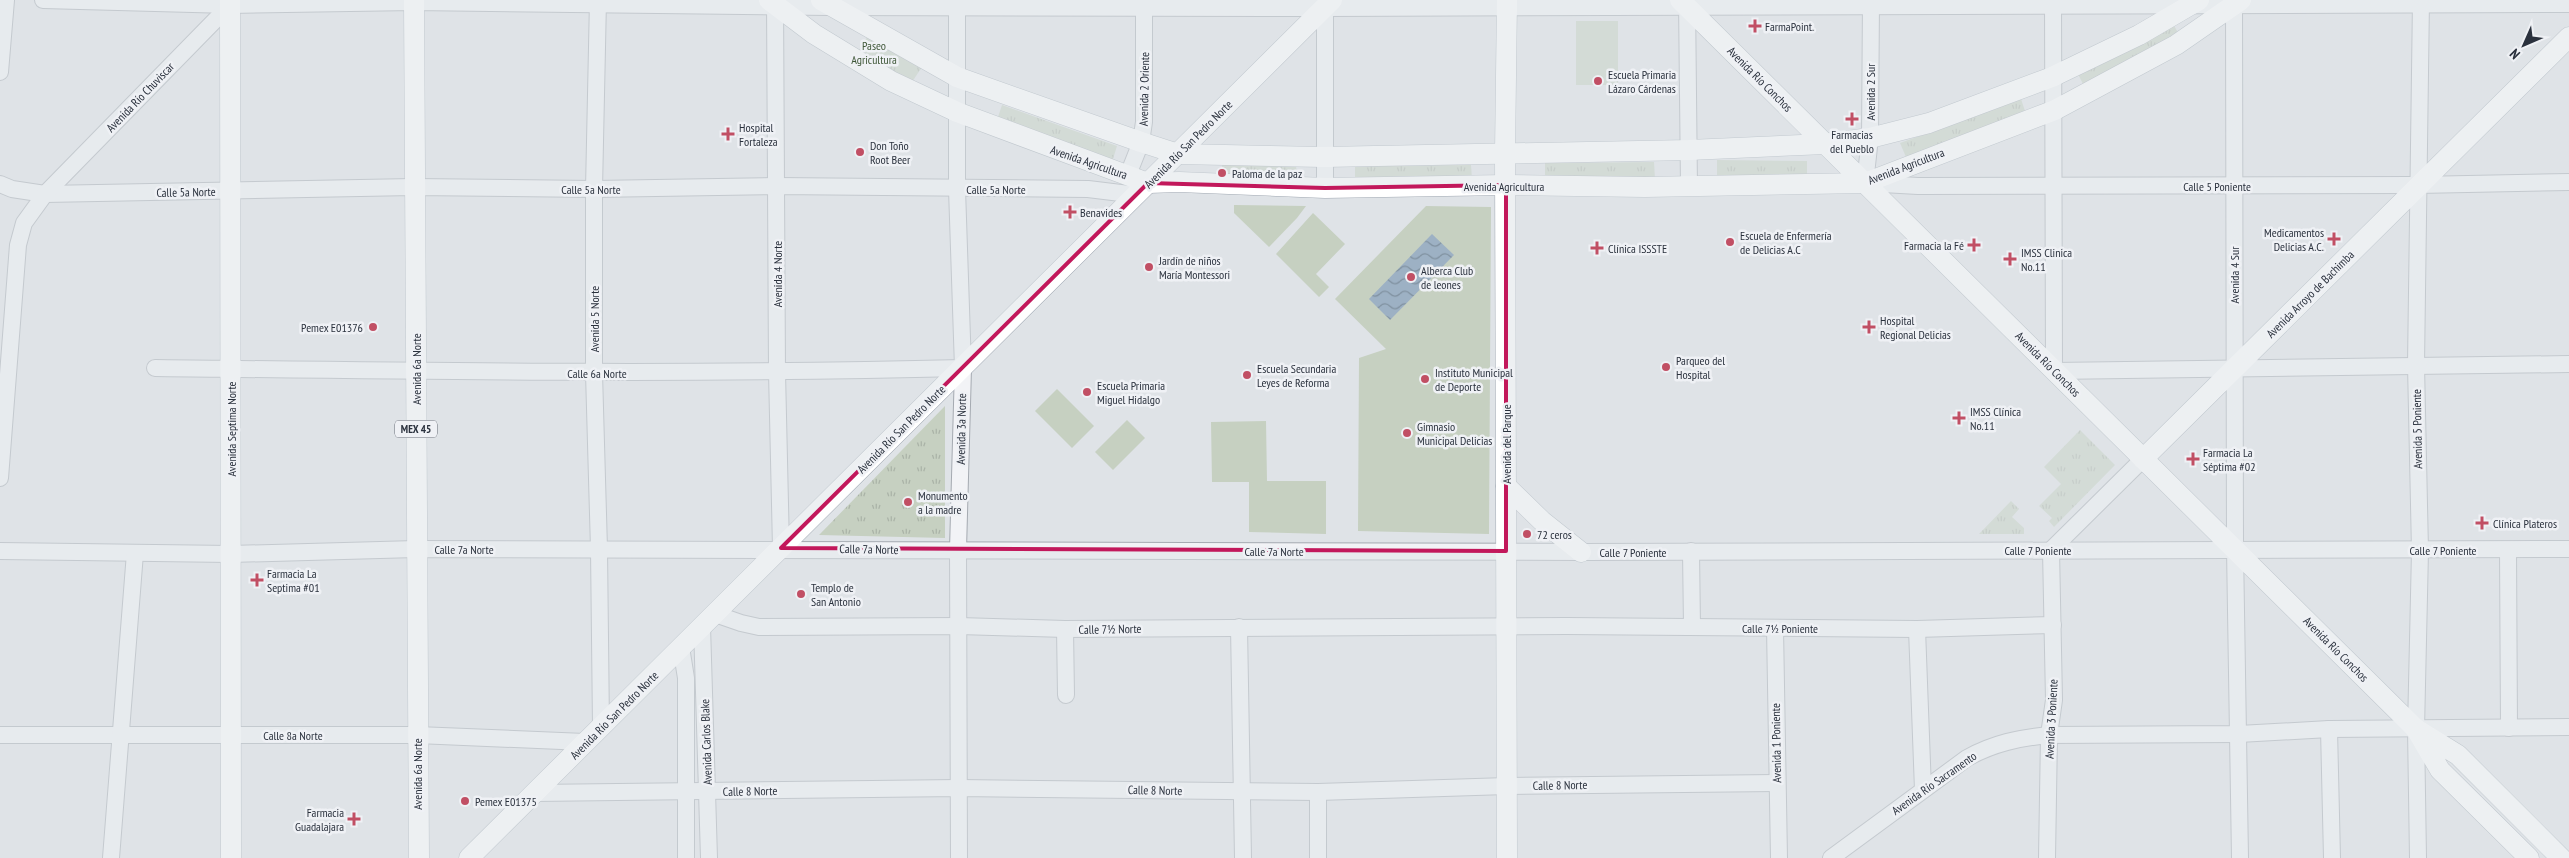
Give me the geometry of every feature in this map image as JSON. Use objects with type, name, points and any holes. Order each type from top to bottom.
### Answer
[{"type":"main road","name":"Avenida 6a Norte","points":[[414,1],[413,187],[419,858]]},
{"type":"main road","name":"Avenida Agricultura","points":[[773,1],[814,34],[890,81],[957,112],[1079,159],[1128,175],[1142,189],[1179,182],[1325,188],[1506,185],[1689,187],[1864,183],[2055,110],[2176,44],[2236,2]]},
{"type":"main road","name":"Avenida Septima Norte","points":[[231,2],[231,858]]},
{"type":"main road","name":"Avenida Río Conchos","points":[[1685,2],[1864,183],[2416,729],[2458,755],[2561,858]]},
{"type":"main road","points":[[825,3],[957,77],[1178,154],[1324,157],[1689,150],[1825,144],[1870,138],[1929,123],[2052,77],[2139,35],[2195,3]]},
{"type":"main road","name":"Avenida Río San Pedro Norte","points":[[469,858],[1178,154],[1327,3]]},
{"type":"main road","name":"Avenida del Parque","points":[[1507,3],[1505,153],[1507,858]]},
{"type":"main road","name":"Avenida Arroyo de Bachimba","points":[[2143,459],[2569,37]]},
{"type":"main road","points":[[1506,486],[1542,522],[1582,552]]},
{"type":"main road","name":"Avenida Río Conchos","points":[[2416,729],[2440,770],[2529,858]]},
{"type":"street","points":[[0,72],[6,0]]},
{"type":"street","points":[[43,0],[231,2],[773,1],[825,3],[2195,3],[2420,1],[2569,4]]},
{"type":"street","name":"Avenida 4 Norte","points":[[773,1],[781,548]]},
{"type":"street","name":"Avenida 5 Poniente","points":[[2418,858],[2416,729],[2420,551],[2416,364],[2420,1]]},
{"type":"street","name":"Avenida Río Chuviscar","points":[[0,478],[18,245],[24,223],[45,194],[231,2]]},
{"type":"street","name":"Avenida 5 Norte","points":[[598,2],[594,190],[594,373],[599,549],[601,727]]},
{"type":"street","points":[[1685,2],[1689,187]]},
{"type":"street","name":"Avenida 4 Sur","points":[[2236,2],[2234,370],[2240,858]]},
{"type":"street","name":"Avenida 3a Norte","points":[[957,3],[957,189],[963,368],[958,550],[959,858]]},
{"type":"street","name":"Avenida 2 Oriente","points":[[1128,175],[1141,142],[1145,94],[1144,3]]},
{"type":"street","points":[[1325,188],[1327,3]]},
{"type":"street","name":"Avenida 2 Sur","points":[[1864,183],[1870,138],[1871,3]]},
{"type":"street","points":[[2053,3],[2052,77],[2055,110],[2054,371],[2234,370],[2416,364],[2569,364]]},
{"type":"street","name":"Calle 5 Poniente","points":[[1864,183],[1918,186],[2055,184],[2418,186],[2569,182]]},
{"type":"street","name":"Calle 5a Norte","points":[[0,184],[12,189],[45,194],[413,187],[594,190],[777,186],[957,189],[1142,189]]},
{"type":"street","name":"Calle 6a Norte","points":[[155,368],[594,373],[963,368]]},
{"type":"street","name":"Avenida Arroyo de Bachimba","points":[[2051,550],[2143,459]]},
{"type":"street","name":"Calle 7a Norte","points":[[0,551],[231,554],[416,549],[781,548],[1506,551]]},
{"type":"street","name":"Calle 7 Poniente","points":[[1506,551],[2235,549],[2420,551],[2569,549]]},
{"type":"street","name":"Avenida 3 Poniente","points":[[2047,858],[2049,735],[2054,700],[2051,550]]},
{"type":"street","points":[[2508,550],[2509,728]]},
{"type":"street","points":[[1691,551],[1692,627]]},
{"type":"street","points":[[111,858],[119,735],[135,552]]},
{"type":"street","name":"Calle 7½ Norte","points":[[709,620],[759,627],[959,626],[1065,629],[1506,626]]},
{"type":"street","name":"Avenida Carlos Blake","points":[[709,620],[709,858]]},
{"type":"street","name":"Calle 7½ Poniente","points":[[1506,626],[1918,629],[2053,625]]},
{"type":"street","points":[[1239,628],[1243,858]]},
{"type":"street","name":"Avenida 1 Poniente","points":[[1775,628],[1776,783],[1779,858]]},
{"type":"street","points":[[1065,629],[1066,695]]},
{"type":"street","points":[[1918,629],[1923,790]]},
{"type":"street","name":"Avenida Carlos Blake","points":[[681,647],[686,678],[686,858]]},
{"type":"street","name":"Avenida Río Sacramento","points":[[1831,858],[1923,790],[1984,749],[2022,738],[2049,735],[2239,734],[2329,729],[2569,727]]},
{"type":"street","points":[[2329,729],[2332,858]]},
{"type":"street","name":"Calle 8a Norte","points":[[0,735],[417,735],[585,742]]},
{"type":"street","name":"Calle 8 Norte","points":[[534,793],[959,788],[1318,792],[1507,786],[1776,783]]},
{"type":"street","points":[[1318,792],[1318,858]]},
{"type":"highlighted area","points":[[1148,183],[1325,188],[1506,185],[1506,551],[781,548]]},
{"type":"green space","points":[[1576,21],[1618,21],[1618,85],[1576,85]]},
{"type":"green space","points":[[2173,24],[2180,36],[2084,86],[2078,74]]},
{"type":"green space","name":"Paseo Agricultura","points":[[869,34],[922,67],[910,85],[854,58]]},
{"type":"green space","points":[[2021,99],[2026,114],[1906,157],[1900,143]]},
{"type":"green space","points":[[1002,105],[1117,146],[1112,162],[995,126]]},
{"type":"green space","points":[[1717,160],[1807,161],[1807,178],[1717,178]]},
{"type":"green space","points":[[1654,162],[1655,179],[1545,181],[1545,163]]},
{"type":"green space","points":[[1296,163],[1297,183],[1223,185],[1222,165]]},
{"type":"green space","points":[[1471,165],[1472,179],[1355,180],[1355,166]]},
{"type":"green space","points":[[1234,205],[1306,206],[1269,247],[1234,213]]},
{"type":"green space","name":"Instituto Municipal de Deporte","points":[[1426,206],[1491,207],[1489,534],[1358,531],[1359,358],[1386,349],[1335,299]]},
{"type":"green space","points":[[1313,213],[1345,244],[1316,274],[1329,287],[1319,297],[1276,254]]},
{"type":"green space","points":[[1057,389],[1094,426],[1072,448],[1035,411]]},
{"type":"green space","points":[[945,406],[945,538],[819,535]]},
{"type":"green space","points":[[1127,420],[1145,438],[1113,470],[1095,452]]},
{"type":"green space","points":[[1266,421],[1267,481],[1326,481],[1326,534],[1249,532],[1249,482],[1212,482],[1211,422]]},
{"type":"green space","points":[[2080,430],[2115,465],[2054,527],[2049,521],[2052,518],[2039,506],[2061,484],[2044,467]]},
{"type":"green space","points":[[2011,501],[2019,509],[2012,517],[2024,528],[2024,534],[1979,534]]},
{"type":"water","name":"Alberca Club de leones","points":[[1432,234],[1454,255],[1390,320],[1369,299]]},
{"type":"place","name":"FarmaPoint.","points":[[1755,26]]},
{"type":"place","name":"Escuela Primaria Lázaro Cárdenas","points":[[1598,81]]},
{"type":"place","name":"Farmacias del Pueblo","points":[[1852,119]]},
{"type":"place","name":"Hospital Fortaleza","points":[[728,134]]},
{"type":"place","name":"Don Toño Root Beer","points":[[860,152]]},
{"type":"place","name":"Paloma de la paz","points":[[1222,173]]},
{"type":"place","name":"Benavides","points":[[1070,212]]},
{"type":"place","name":"Medicamentos Delicias A.C.","points":[[2334,239]]},
{"type":"place","name":"Escuela de Enfermería de Delicias A.C","points":[[1730,242]]},
{"type":"place","name":"Farmacia la Fé","points":[[1974,245]]},
{"type":"place","name":"Clínica ISSSTE","points":[[1597,248]]},
{"type":"place","name":"IMSS Clinica No.11","points":[[2010,259]]},
{"type":"place","name":"Jardín de niños María Montessori","points":[[1149,267]]},
{"type":"place","name":"Alberca Club de leones","points":[[1411,277]]},
{"type":"place","name":"Pemex E01376","points":[[373,327]]},
{"type":"place","name":"Hospital Regional Delicias","points":[[1869,327]]},
{"type":"place","name":"Parqueo del Hospital","points":[[1666,367]]},
{"type":"place","name":"Escuela Secundaria Leyes de Reforma","points":[[1247,375]]},
{"type":"place","name":"Instituto Municipal de Deporte","points":[[1425,379]]},
{"type":"place","name":"Escuela Primaria Miguel Hidalgo","points":[[1087,392]]},
{"type":"place","name":"IMSS Clínica No.11","points":[[1959,418]]},
{"type":"place","name":"Gimnasio Municipal Delicias","points":[[1407,433]]},
{"type":"place","name":"Farmacia La Séptima #02","points":[[2193,459]]},
{"type":"place","name":"Monumento a la madre","points":[[908,502]]},
{"type":"place","name":"Clínica Plateros","points":[[2482,523]]},
{"type":"place","name":"72 ceros","points":[[1527,534]]},
{"type":"place","name":"Farmacia La Septima #01","points":[[257,580]]},
{"type":"place","name":"Templo de San Antonio","points":[[801,594]]},
{"type":"place","name":"Pemex E01375","points":[[465,801]]},
{"type":"place","name":"Farmacia Guadalajara","points":[[354,819]]}]
